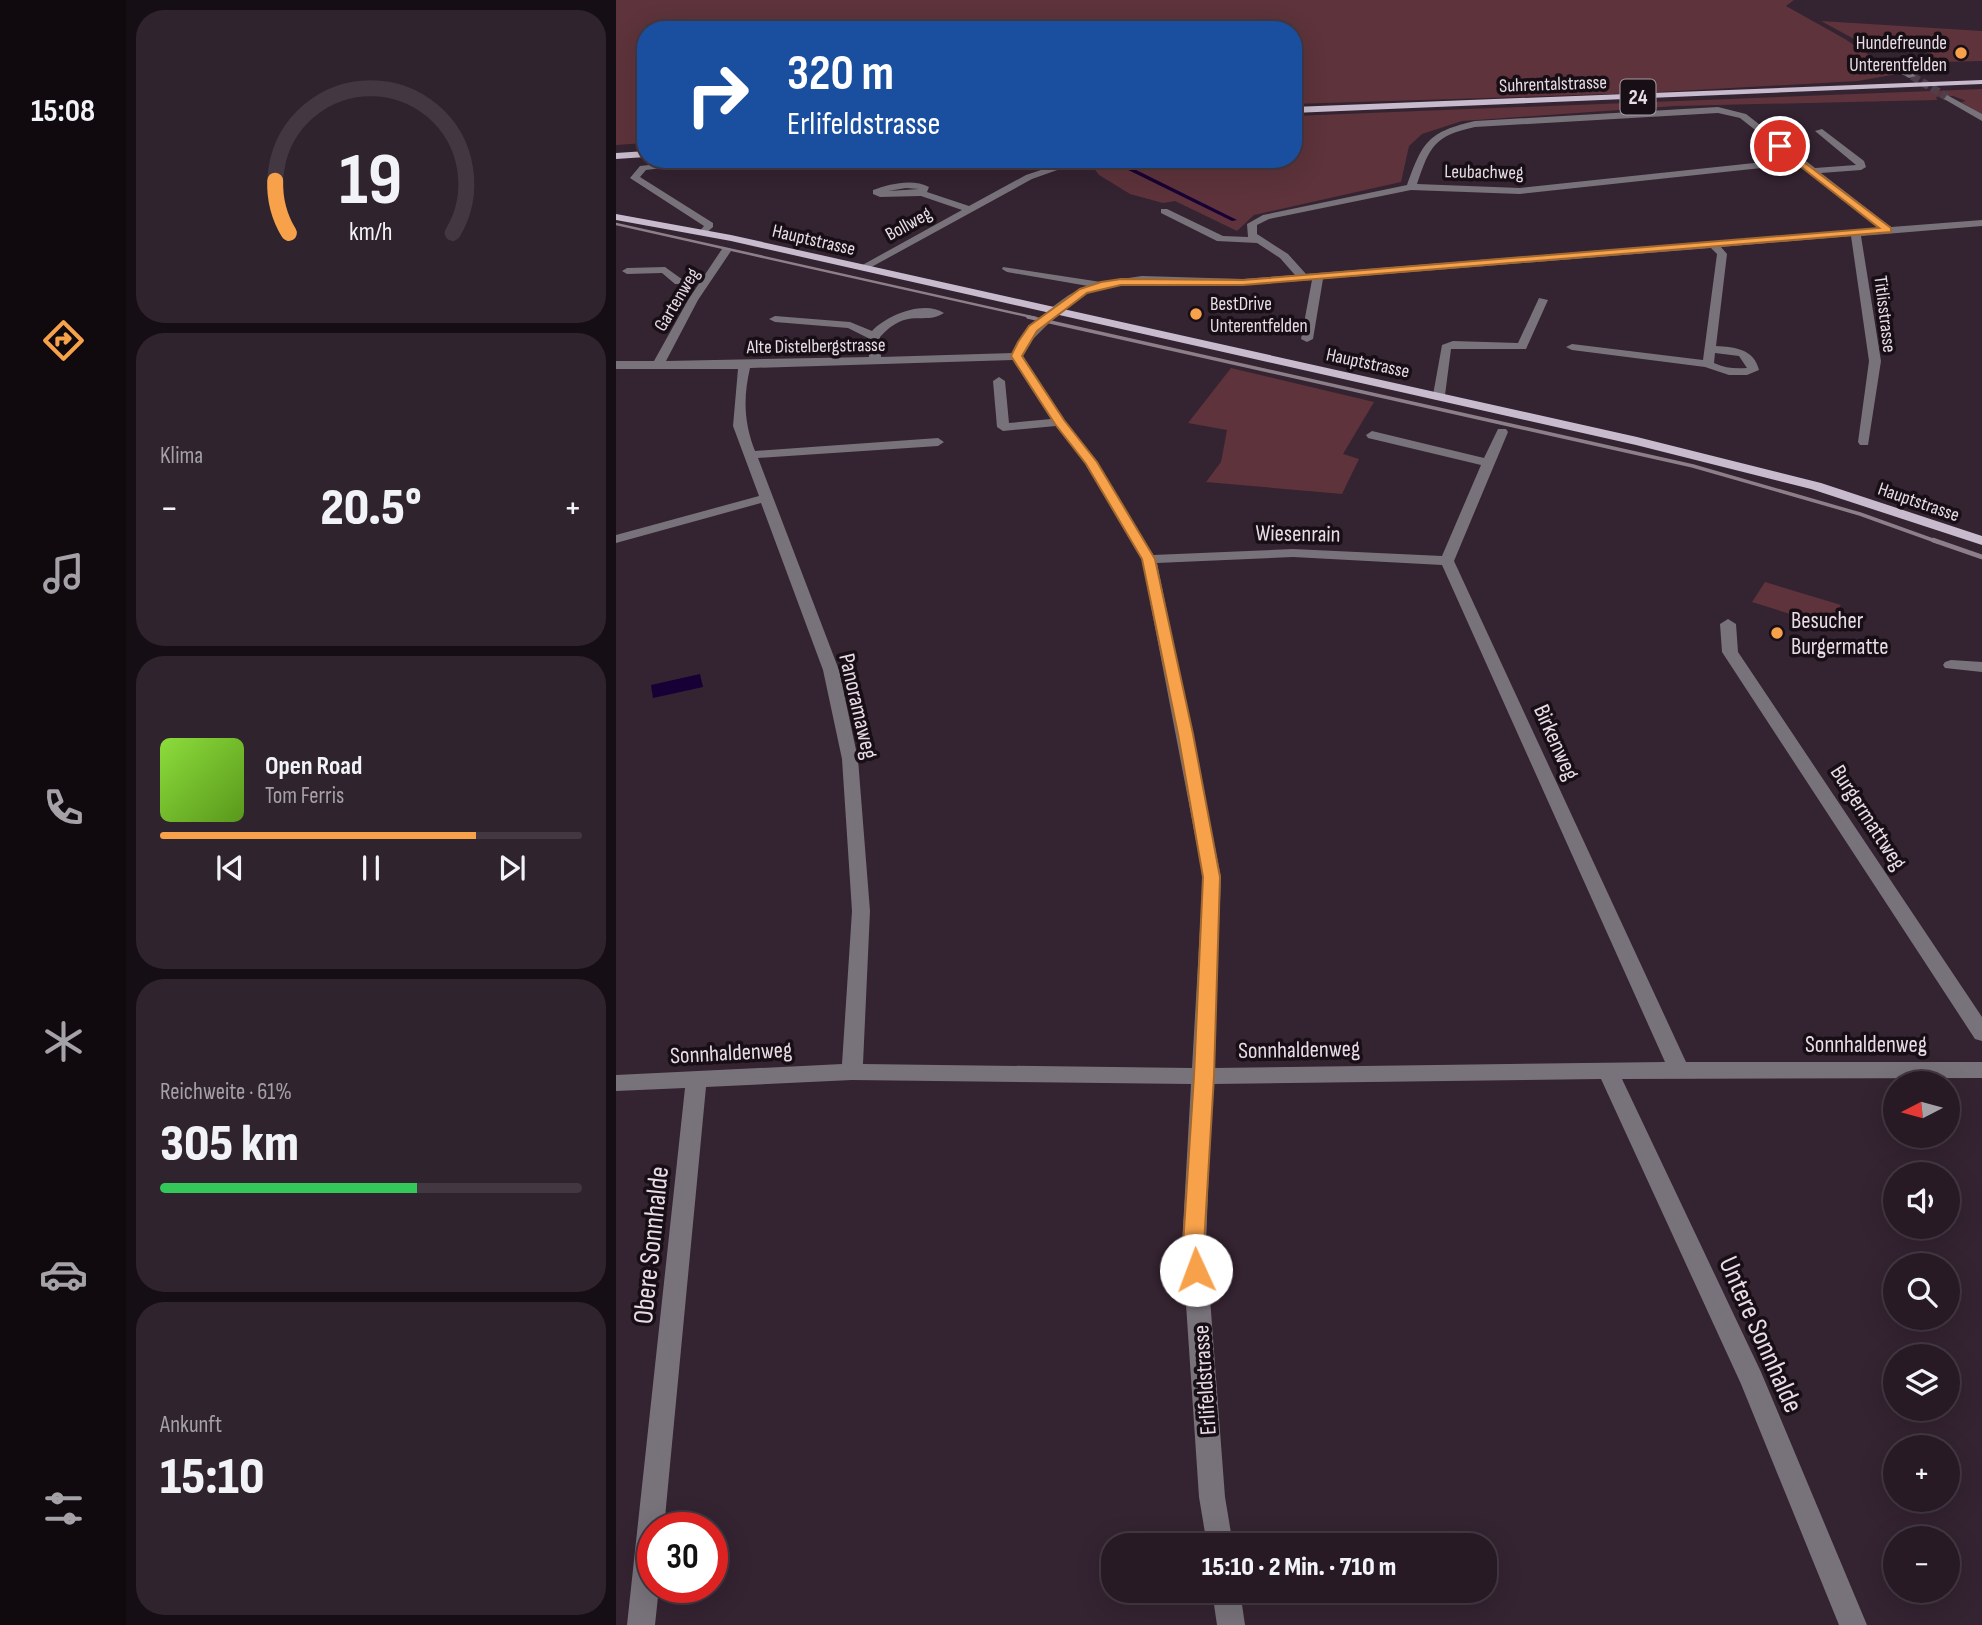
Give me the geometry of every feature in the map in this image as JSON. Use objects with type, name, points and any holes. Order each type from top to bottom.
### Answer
[{"type":"main road","name":"Suhrentalstrasse","points":[[1302,110],[1982,82]]},
{"type":"main road","points":[[616,150],[637,149]]},
{"type":"main road","points":[[616,156],[637,155]]},
{"type":"main road","name":"Hauptstrasse","points":[[616,218],[704,232],[1637,441],[1816,486],[1982,541]]},
{"type":"street","points":[[1898,68],[1912,76]]},
{"type":"street","points":[[1947,97],[1982,118]]},
{"type":"street","points":[[1411,187],[1427,142],[1449,129],[1475,124],[1718,110],[1743,116],[1888,230]]},
{"type":"street","points":[[1811,171],[1861,167],[1861,163],[1819,131]]},
{"type":"street","name":"Leubachweg","points":[[1259,240],[1252,235],[1252,224],[1266,217],[1411,187],[1520,191],[1798,161]]},
{"type":"street","points":[[643,168],[635,178],[710,225],[704,232]]},
{"type":"street","name":"Bollweg","points":[[862,268],[1029,177],[1056,168]]},
{"type":"street","name":"Bollweg","points":[[922,193],[970,209]]},
{"type":"street","points":[[1164,211],[1221,239],[1259,240],[1284,256],[1304,278]]},
{"type":"street","points":[[1017,356],[1033,328],[1084,291],[1101,285],[1141,281],[1243,282],[1304,278],[1982,223]]},
{"type":"street","name":"Titlisstrasse","points":[[1856,233],[1875,361],[1864,442]]},
{"type":"street","points":[[1708,364],[1722,254],[1713,244]]},
{"type":"street","name":"Gartenweg","points":[[658,365],[726,251]]},
{"type":"street","points":[[627,271],[665,270],[679,282]]},
{"type":"street","points":[[1007,270],[1101,285]]},
{"type":"street","points":[[1307,339],[1318,277]]},
{"type":"street","points":[[658,284],[707,280]]},
{"type":"street","points":[[1439,395],[1446,347],[1453,344],[1521,347],[1543,300]]},
{"type":"street","points":[[875,361],[874,336],[887,321],[902,314],[938,313]]},
{"type":"street","points":[[775,319],[850,325],[874,336]]},
{"type":"street","points":[[1572,347],[1708,364],[1718,370],[1740,373],[1753,370],[1752,360],[1747,354],[1710,349]]},
{"type":"street","name":"Alte Distelbergstrasse","points":[[616,365],[745,365],[1017,356]]},
{"type":"street","name":"Erlifeldstrasse","points":[[1017,356],[1059,422],[1091,462],[1149,559],[1212,877],[1194,1245],[1212,1497],[1218,1533]]},
{"type":"street","name":"Panoramaweg","points":[[745,365],[741,381],[739,426],[831,670],[850,760],[861,911],[852,1072]]},
{"type":"street","points":[[999,381],[1003,427],[1059,422]]},
{"type":"street","points":[[1447,561],[1502,432]]},
{"type":"street","points":[[1372,435],[1489,463]]},
{"type":"street","points":[[750,455],[938,442]]},
{"type":"street","points":[[616,539],[766,498]]},
{"type":"street","name":"Wiesenrain","points":[[1149,559],[1293,553],[1447,561]]},
{"type":"street","name":"Birkenweg","points":[[1447,561],[1679,1070]]},
{"type":"street","name":"Burgermattweg","points":[[1728,624],[1730,652],[1982,1033]]},
{"type":"street","points":[[1951,664],[1982,667]]},
{"type":"street","name":"Sonnhaldenweg","points":[[616,1083],[852,1072],[1204,1076],[1679,1070],[1982,1070]]},
{"type":"street","name":"Untere Sonnhalde","points":[[1608,1072],[1752,1380],[1853,1625]]},
{"type":"street","name":"Obere Sonnhalde","points":[[641,1625],[696,1081]]},
{"type":"street","points":[[1228,1603],[1231,1625]]},
{"type":"shaded area","points":[[616,0],[1794,0],[1786,6],[1845,39],[1897,74],[1858,81],[1641,93],[1302,104],[1302,21],[637,21],[637,144],[616,145]]},
{"type":"shaded area","name":"Hundefreunde Unterentfelden","points":[[1821,21],[1982,31],[1982,61],[1940,62],[1923,50],[1899,42],[1854,39]]},
{"type":"shaded area","points":[[1982,89],[1982,115],[1961,102],[1966,101],[1953,96],[1936,97],[1937,100],[1675,106],[1462,121],[1422,134],[1409,146],[1401,182],[1254,215],[1237,231],[1175,201],[1163,203],[1130,194],[1099,175],[1094,168],[1302,168],[1302,116]]},
{"type":"shaded area","points":[[1231,368],[1374,402],[1343,454],[1359,459],[1342,494],[1206,482],[1221,462],[1227,430],[1188,423]]},
{"type":"shaded area","points":[[1765,582],[1841,605],[1828,626],[1752,602]]},
{"type":"shaded area","points":[[700,674],[703,687],[653,698],[651,685]]},
{"type":"waterway","points":[[1127,168],[1234,220]]},
{"type":"tunnel","points":[[1912,76],[1947,97]]},
{"type":"railway","points":[[616,224],[1036,318]]},
{"type":"railway","points":[[1028,317],[1693,466],[1860,514],[1938,542]]},
{"type":"railway","points":[[1933,540],[1982,557]]},
{"type":"place","name":"Hundefreunde Unterentfelden","points":[[1961,53]]},
{"type":"place","name":"BestDrive Unterentfelden","points":[[1196,314]]},
{"type":"place","name":"Besucher Burgermatte","points":[[1777,633]]},
{"type":"route","points":[[1196,1270],[1194,1245],[1212,877],[1149,559],[1091,462],[1059,422],[1017,356],[1023,342],[1033,328],[1084,291],[1121,282],[1243,282],[1888,230],[1780,146]]}]
